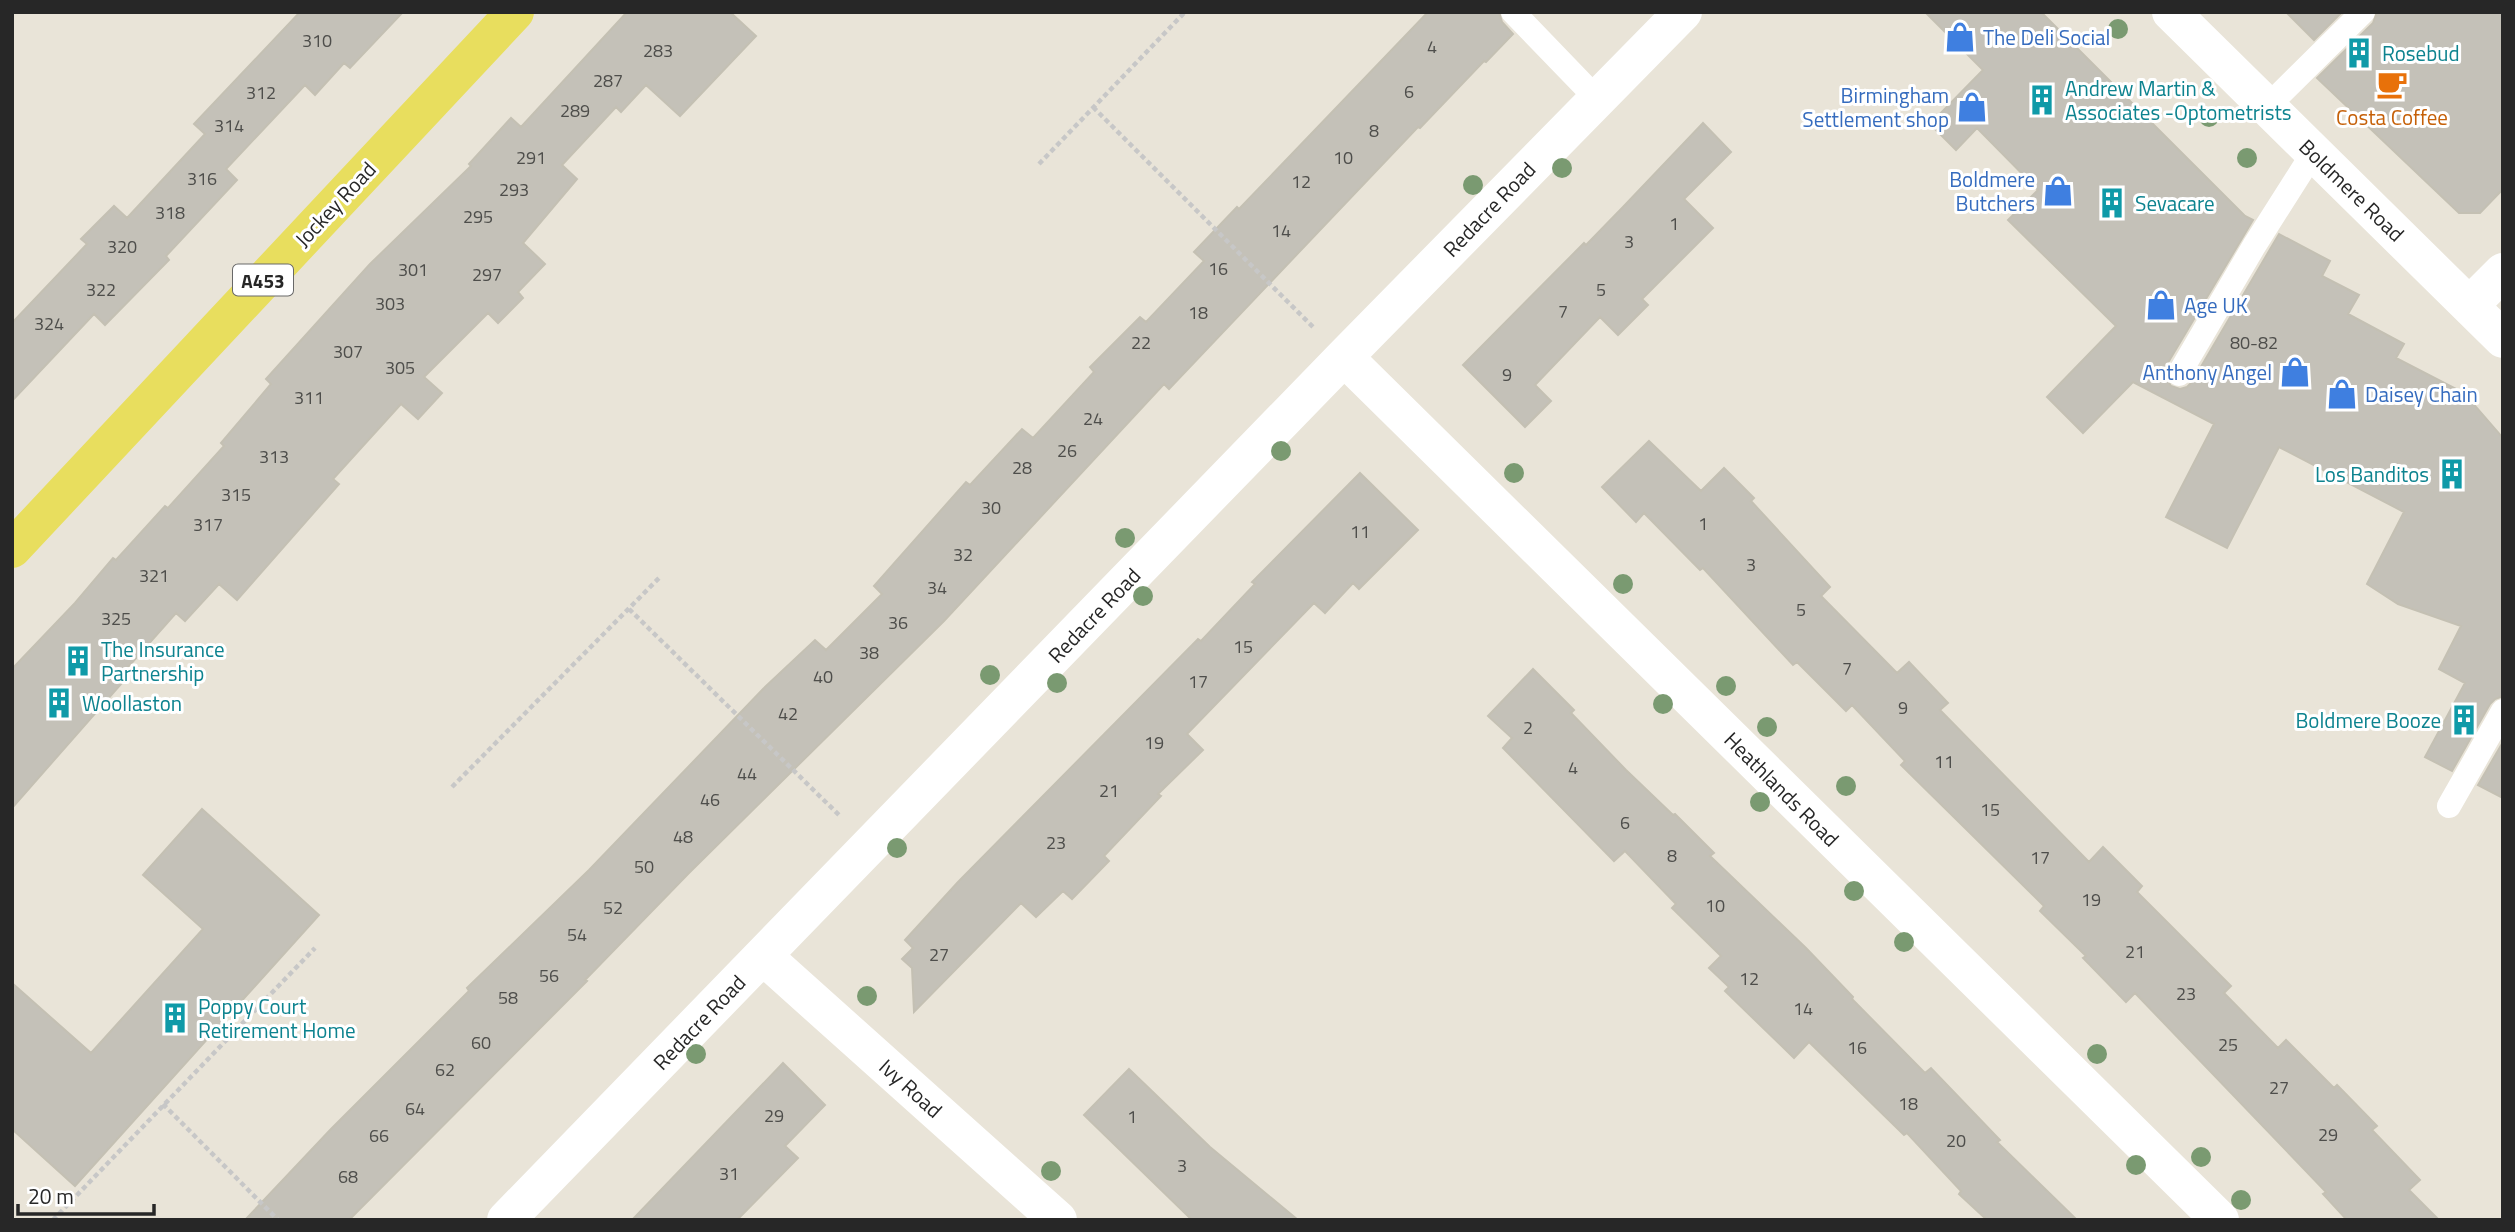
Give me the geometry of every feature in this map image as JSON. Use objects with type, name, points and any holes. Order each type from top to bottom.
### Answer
[{"type":"main road","name":"Jockey Road","points":[[12,549],[515,12]]},
{"type":"street","name":"Redacre Road","points":[[506,1220],[1683,12]]},
{"type":"street","name":"Boldmere Road","points":[[2171,12],[2503,339]]},
{"type":"street","points":[[2470,305],[2503,272]]},
{"type":"street","name":"Heathlands Road","points":[[1344,357],[2220,1220]]},
{"type":"street","name":"Ivy Road","points":[[763,956],[1058,1220]]},
{"type":"lane","points":[[1513,12],[1597,99]]},
{"type":"lane","points":[[2267,107],[2363,12]]},
{"type":"lane","points":[[2179,374],[2254,246],[2313,153]]},
{"type":"lane","points":[[2449,806],[2503,711]]},
{"type":"path","points":[[1039,164],[1185,12]]},
{"type":"path","points":[[1093,107],[1344,357]]},
{"type":"path","points":[[452,786],[661,576]]},
{"type":"path","points":[[629,610],[871,846]]},
{"type":"path","points":[[53,1220],[315,948]]},
{"type":"path","points":[[163,1104],[278,1220]]},
{"type":"building","points":[[300,12],[403,12],[350,68],[344,63],[315,95],[305,85],[226,169],[237,180],[166,256],[169,260],[105,325],[94,314],[12,401],[12,323],[87,244],[81,239],[114,206],[127,218],[205,134],[194,124]]},
{"type":"building","points":[[627,12],[730,12],[756,36],[680,116],[646,85],[621,112],[616,107],[562,165],[577,179],[523,243],[545,264],[518,292],[523,298],[498,323],[488,313],[424,377],[442,393],[418,419],[401,404],[333,479],[339,484],[237,600],[219,584],[185,621],[176,613],[129,666],[118,681],[121,684],[12,808],[12,669],[75,603],[113,558],[116,560],[165,506],[168,508],[224,446],[221,443],[271,384],[266,379],[370,264],[471,166],[469,164],[511,118],[521,127]]},
{"type":"building","points":[[1428,12],[1499,12],[1502,22],[1513,34],[1420,128],[1418,127],[1169,389],[1164,384],[944,621],[689,873],[585,980],[587,981],[349,1220],[245,1220],[331,1129],[469,991],[467,988],[589,870],[765,687],[815,640],[826,650],[882,594],[874,586],[966,482],[970,485],[1022,429],[1033,438],[1094,372],[1090,367],[1140,317],[1146,322],[1204,261],[1194,252],[1237,207],[1239,209]]},
{"type":"building","points":[[1925,12],[2041,12],[2245,216],[2253,220],[2166,366],[2164,375],[2171,386],[2180,389],[2192,382],[2279,234],[2330,261],[2322,276],[2359,295],[2348,314],[2404,344],[2396,358],[2464,393],[2503,438],[2503,696],[2490,704],[2452,771],[2425,757],[2465,683],[2439,669],[2461,626],[2398,604],[2367,584],[2404,512],[2279,447],[2227,548],[2166,517],[2214,424],[2133,382],[2083,433],[2047,397],[2116,326],[2008,220],[2038,190],[1977,128],[1956,150],[1930,124],[1983,70]]},
{"type":"building","points":[[2286,12],[2342,12],[2314,40]]},
{"type":"building","points":[[2377,12],[2503,12],[2503,189],[2480,213],[2459,213],[2317,78],[2373,23]]},
{"type":"building","points":[[1703,123],[1731,152],[1684,199],[1713,228],[1642,299],[1648,305],[1618,335],[1600,317],[1535,385],[1551,401],[1525,427],[1463,365],[1584,243],[1586,245]]},
{"type":"building","points":[[1649,441],[1701,491],[1724,468],[1754,498],[1751,501],[1830,587],[1821,596],[1897,673],[1909,662],[1948,703],[1940,710],[2089,862],[2103,847],[2142,886],[2137,892],[2231,986],[2224,993],[2278,1048],[2286,1040],[2334,1088],[2337,1085],[2377,1126],[2372,1130],[2420,1180],[2409,1190],[2439,1220],[2347,1220],[2323,1194],[2326,1192],[2135,993],[2126,1002],[2083,958],[2086,956],[2040,911],[2044,906],[1901,765],[1905,761],[1852,705],[1846,711],[1797,662],[1793,665],[1703,568],[1700,570],[1644,513],[1636,522],[1602,487]]},
{"type":"building","points":[[1360,473],[1418,530],[1359,589],[1353,583],[1325,613],[1314,603],[1187,734],[1203,750],[1158,794],[1161,796],[1104,856],[1109,861],[1072,899],[1063,891],[1036,917],[1021,903],[914,1012],[912,968],[902,959],[913,948],[905,940],[958,882],[1198,639],[1201,641],[1255,584],[1252,582]]},
{"type":"building","points":[[1533,669],[1574,710],[1571,713],[1626,770],[1714,853],[1710,856],[1806,948],[1925,1073],[1931,1068],[2000,1140],[1997,1142],[2077,1220],[1987,1220],[1959,1194],[1961,1191],[1907,1133],[1904,1135],[1809,1042],[1794,1058],[1725,991],[1729,987],[1709,968],[1721,956],[1672,908],[1676,904],[1625,851],[1614,861],[1503,748],[1512,738],[1488,716]]},
{"type":"building","points":[[2503,742],[2503,798],[2478,785]]},
{"type":"building","name":"Poppy Court Retirement Home","points":[[202,809],[319,915],[75,1186],[12,1129],[12,983],[91,1053],[203,929],[143,875]]},
{"type":"building","points":[[783,1063],[825,1105],[785,1146],[798,1158],[737,1220],[632,1220]]},
{"type":"building","points":[[1129,1069],[1210,1147],[1298,1220],[1192,1220],[1084,1115]]},
{"type":"place","name":"The Deli Social","points":[[1960,37]]},
{"type":"place","name":"Rosebud","points":[[2359,53]]},
{"type":"place","name":"Costa Coffee","points":[[2392,84]]},
{"type":"place","name":"Andrew Martin & Associates -Optometrists","points":[[2042,100]]},
{"type":"place","name":"Birmingham Settlement shop","points":[[1972,107]]},
{"type":"place","name":"Boldmere Butchers","points":[[2058,191]]},
{"type":"place","name":"Sevacare","points":[[2112,203]]},
{"type":"place","name":"Age UK","points":[[2161,305]]},
{"type":"place","name":"Anthony Angel","points":[[2295,372]]},
{"type":"place","name":"Daisey Chain","points":[[2342,394]]},
{"type":"place","name":"Los Banditos","points":[[2452,474]]},
{"type":"place","name":"The Insurance Partnership","points":[[78,661]]},
{"type":"place","name":"Woollaston","points":[[59,703]]},
{"type":"place","name":"Boldmere Booze","points":[[2464,720]]},
{"type":"place","name":"Poppy Court Retirement Home","points":[[175,1018]]}]
